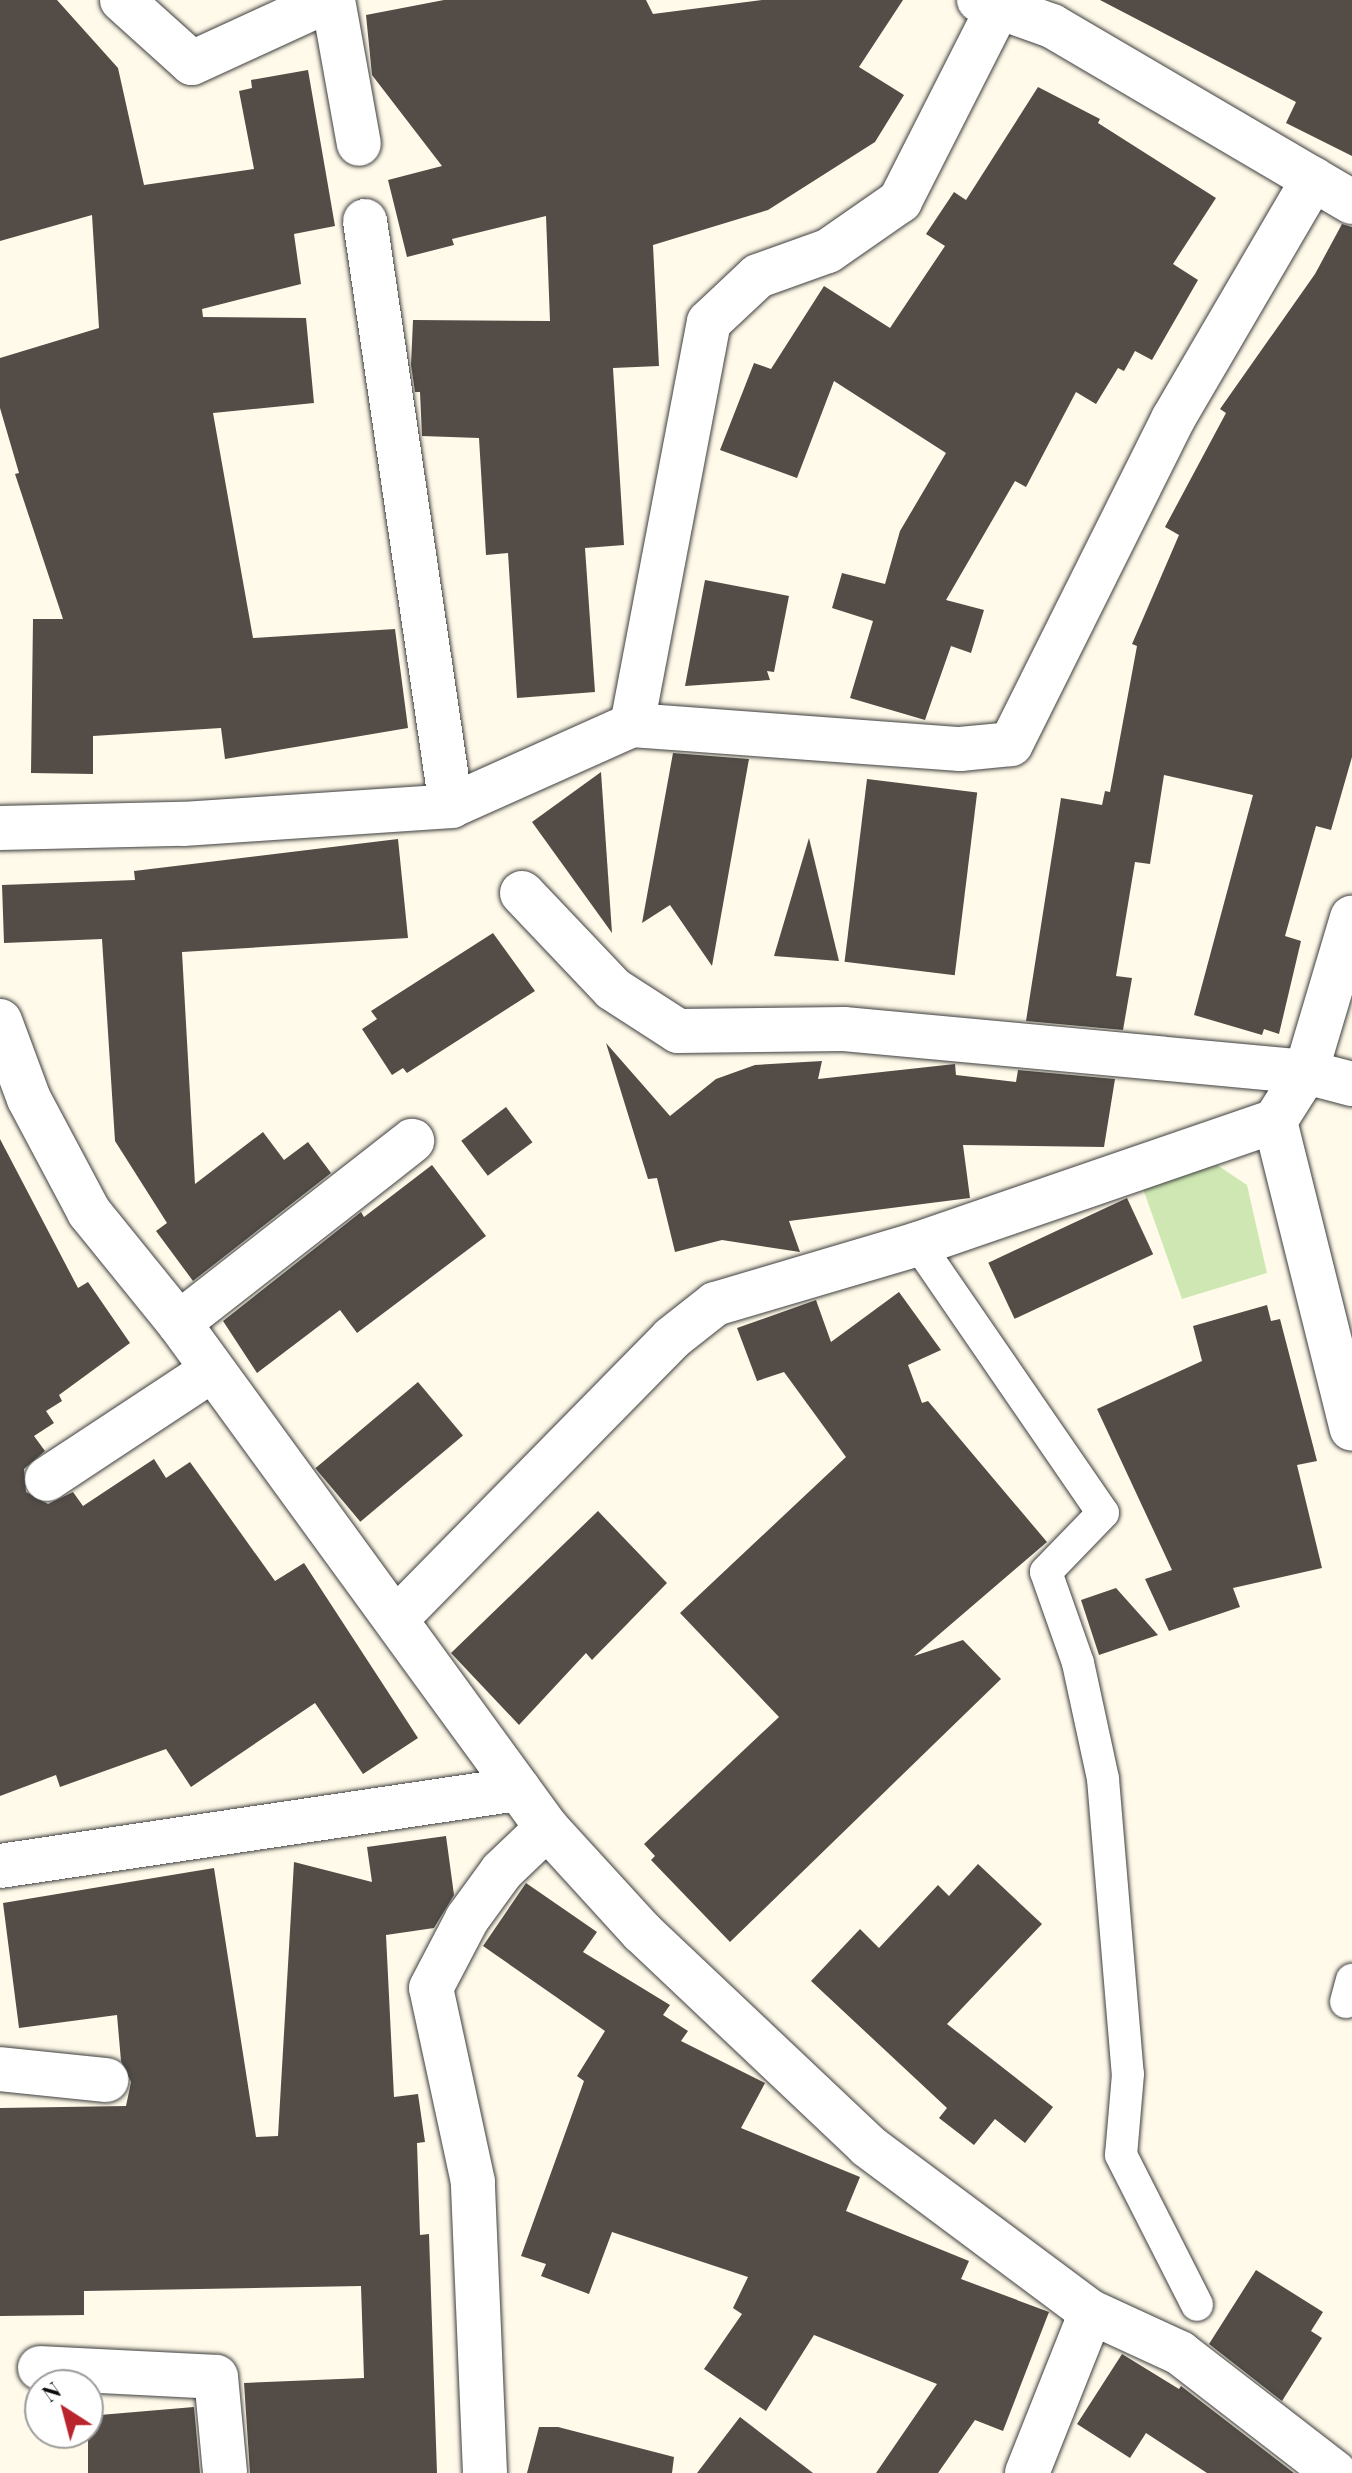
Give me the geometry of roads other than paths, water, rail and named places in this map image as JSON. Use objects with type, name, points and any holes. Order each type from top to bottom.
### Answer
[{"type":"street","points":[[122,0],[192,63],[331,0],[359,144]]},
{"type":"street","points":[[0,828],[183,824],[451,806],[632,725],[960,749],[1011,744],[1173,419],[1341,194],[1059,13],[988,5],[900,201],[828,251],[758,276],[709,322],[632,725]]},
{"type":"street","points":[[365,221],[451,806]]},
{"type":"street","points":[[522,893],[613,989],[678,1031],[844,1029],[1306,1072],[1352,1084]]},
{"type":"street","points":[[397,1618],[672,1338],[715,1304],[918,1244],[1275,1121],[1306,1072],[1352,918]]},
{"type":"street","points":[[0,1021],[29,1099],[89,1212],[179,1323],[211,1371],[397,1618],[547,1828],[642,1932],[868,2146],[1091,2312],[1180,2353],[1335,2473]]},
{"type":"street","points":[[1275,1121],[1352,1429]]},
{"type":"street","points":[[179,1323],[412,1141]]},
{"type":"street","points":[[47,1479],[211,1371]]},
{"type":"street","points":[[0,1866],[518,1789]]},
{"type":"street","points":[[485,2473],[473,2182],[431,1988],[467,1919],[502,1871],[547,1828]]},
{"type":"street","points":[[0,2069],[106,2080]]},
{"type":"street","points":[[1027,2473],[1091,2312]]},
{"type":"street","points":[[40,2368],[216,2377],[225,2473]]},
{"type":"lane","points":[[918,1244],[1103,1513],[1046,1572],[1078,1663],[1103,1779],[1128,2074],[1121,2155],[1197,2305]]}]
